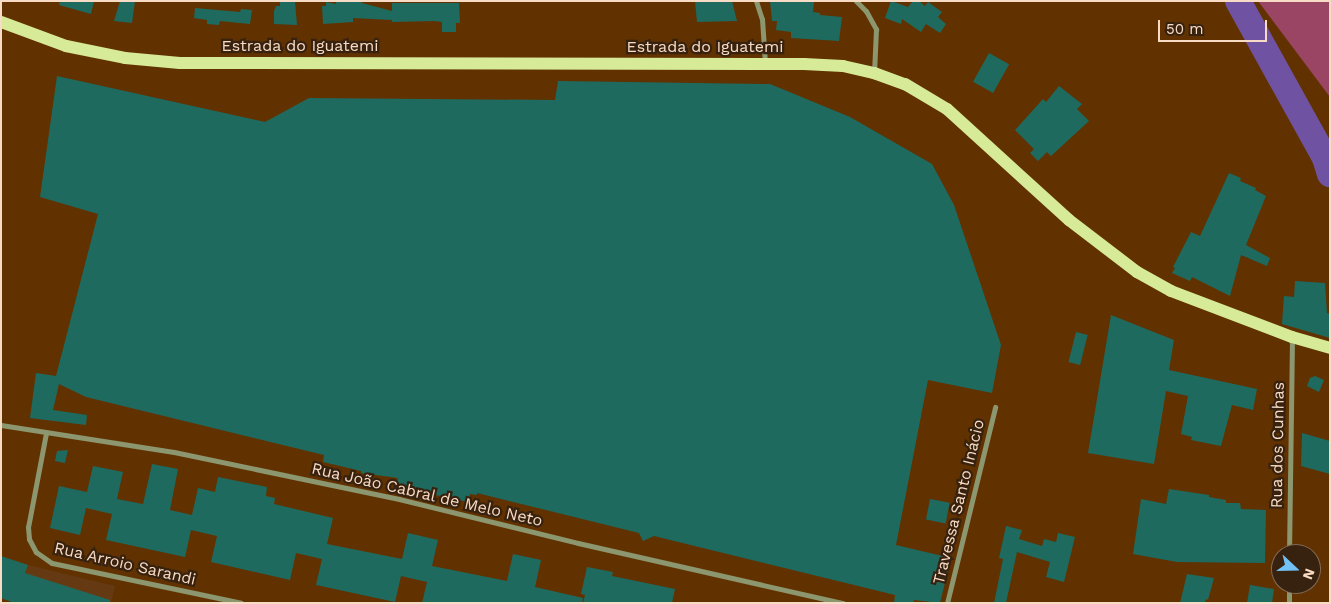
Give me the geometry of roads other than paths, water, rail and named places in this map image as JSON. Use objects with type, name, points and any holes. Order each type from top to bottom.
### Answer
[{"type":"main road","name":"Estrada do Iguatemi","points":[[1,22],[66,46],[125,58],[180,63],[765,63],[843,66],[874,73],[905,84],[947,109],[1069,220],[1137,272],[1171,291],[1292,337],[1330,348]]},
{"type":"street","points":[[756,1],[762,19],[765,63]]},
{"type":"street","points":[[856,1],[866,10],[876,29],[874,73]]},
{"type":"street","name":"Rua dos Cunhas","points":[[1289,544],[1292,337]]},
{"type":"street","name":"Travessa Santo Inácio","points":[[947,603],[995,407]]},
{"type":"street","name":"Rua João Cabral de Melo Neto","points":[[1,425],[174,452],[390,497],[578,544],[844,603]]},
{"type":"street","name":"Rua Arroio Sarandi","points":[[46,433],[28,527],[29,539],[36,552],[52,563],[241,603]]},
{"type":"waterway","points":[[1238,1],[1325,158],[1330,174]]}]
